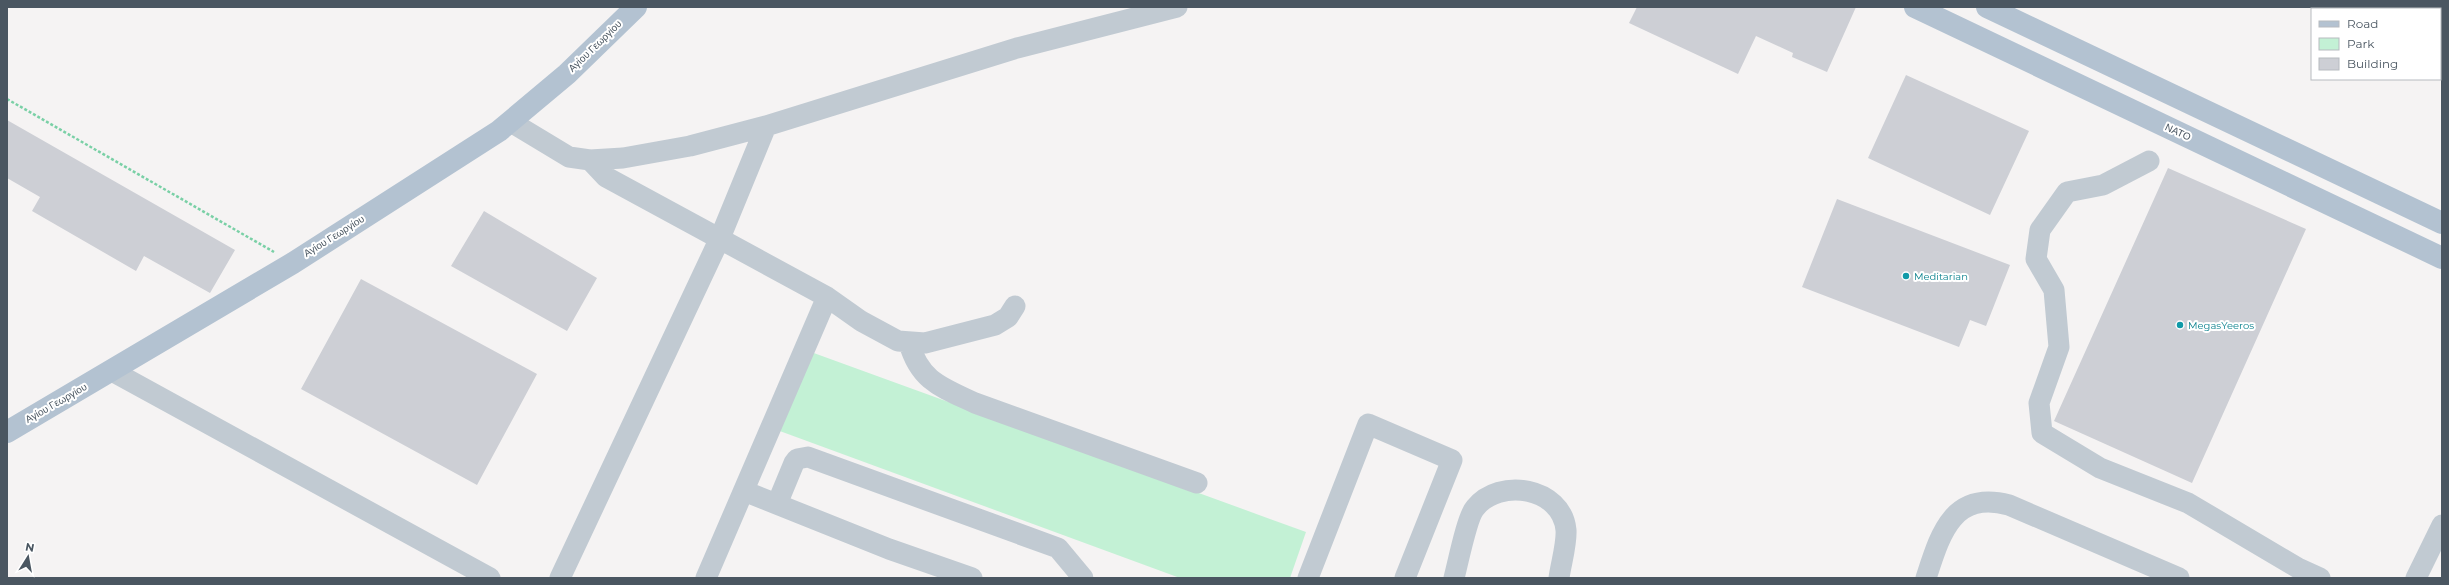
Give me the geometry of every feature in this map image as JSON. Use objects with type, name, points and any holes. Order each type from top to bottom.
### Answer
[{"type":"main road","name":"Αγίου Γεωργίου","points":[[7,432],[112,371],[293,262],[462,156],[511,122],[567,74],[636,7]]},
{"type":"main road","name":"ΝΑΤΟ","points":[[1915,7],[2442,258]]},
{"type":"main road","points":[[1987,7],[2442,223]]},
{"type":"street","points":[[511,122],[569,157],[590,160],[623,158],[690,146],[766,126],[1017,48],[1177,7]]},
{"type":"street","points":[[560,578],[720,238],[766,126]]},
{"type":"street","points":[[590,160],[606,177],[827,297],[866,325],[894,339],[909,343],[925,343],[995,325],[1008,317],[1014,306]]},
{"type":"street","points":[[2149,161],[2103,185],[2067,192],[2040,230],[2036,259],[2054,290],[2059,347],[2038,402],[2042,434],[2100,468],[2188,503],[2298,568],[2320,578]]},
{"type":"street","points":[[706,578],[827,297]]},
{"type":"street","points":[[909,343],[914,362],[928,378],[948,390],[975,403],[1197,483]]},
{"type":"street","points":[[112,371],[490,578]]},
{"type":"street","points":[[1308,578],[1368,424],[1452,460],[1405,578]]},
{"type":"street","points":[[777,504],[794,463],[797,459],[808,457],[1058,548],[1083,578]]},
{"type":"street","points":[[1454,578],[1473,509],[1490,495],[1510,489],[1521,489],[1542,496],[1557,510],[1563,520],[1566,530],[1559,578]]},
{"type":"street","points":[[744,491],[890,549],[972,578]]},
{"type":"street","points":[[1926,578],[1940,535],[1962,508],[1993,501],[2009,505],[2173,577]]},
{"type":"street","points":[[2416,578],[2442,525]]},
{"type":"path","points":[[7,99],[293,262]]},
{"type":"green space","points":[[811,352],[1306,532],[1290,578],[1180,578],[777,430]]},
{"type":"building","points":[[1637,7],[1856,7],[1827,72],[1792,57],[1793,53],[1756,36],[1738,74],[1629,23]]},
{"type":"building","points":[[1906,75],[2029,131],[1990,215],[1868,158]]},
{"type":"building","points":[[7,120],[235,250],[210,293],[144,256],[136,271],[32,211],[40,197],[7,178]]},
{"type":"building","name":"MegasYeeros","points":[[2168,168],[2306,229],[2192,483],[2054,421]]},
{"type":"building","name":"Meditarian","points":[[1837,199],[2010,265],[1986,326],[1970,320],[1959,347],[1802,287]]},
{"type":"building","points":[[484,211],[597,278],[567,331],[451,266]]},
{"type":"building","points":[[361,279],[537,374],[477,485],[301,389]]},
{"type":"place","name":"Meditarian","points":[[1906,276]]},
{"type":"place","name":"MegasYeeros","points":[[2180,325]]}]
